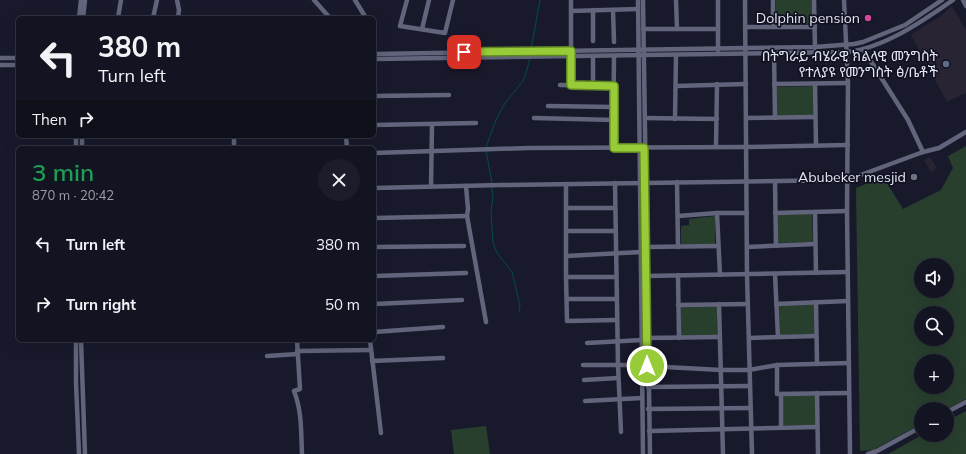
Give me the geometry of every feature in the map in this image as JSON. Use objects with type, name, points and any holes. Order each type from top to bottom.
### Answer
[{"type":"street","points":[[79,16],[81,0]]},
{"type":"street","points":[[83,16],[85,0]]},
{"type":"street","points":[[118,16],[121,0]]},
{"type":"street","points":[[153,16],[156,0]]},
{"type":"street","points":[[177,0],[179,10],[178,16]]},
{"type":"street","points":[[314,0],[328,16]]},
{"type":"street","points":[[355,0],[365,16]]},
{"type":"street","points":[[407,0],[400,26],[445,33],[454,0]]},
{"type":"street","points":[[422,29],[429,0]]},
{"type":"street","points":[[571,0],[571,85]]},
{"type":"street","points":[[638,0],[638,56],[642,148],[640,252],[642,340],[648,387],[650,454]]},
{"type":"street","points":[[642,148],[645,118],[643,0]]},
{"type":"street","points":[[676,0],[677,29]]},
{"type":"street","points":[[718,0],[718,54]]},
{"type":"street","points":[[745,0],[747,274],[752,454]]},
{"type":"street","points":[[773,0],[773,27]]},
{"type":"street","points":[[814,0],[815,52]]},
{"type":"street","points":[[844,0],[848,83],[847,211],[850,454]]},
{"type":"street","points":[[376,54],[815,47],[846,45],[863,42],[905,25],[942,0]]},
{"type":"street","points":[[376,59],[537,58],[847,52],[863,49],[909,30],[954,0]]},
{"type":"street","points":[[963,0],[966,6]]},
{"type":"street","points":[[571,10],[638,9]]},
{"type":"street","points":[[593,10],[593,41]]},
{"type":"street","points":[[613,10],[614,42]]},
{"type":"street","points":[[914,20],[917,25]]},
{"type":"street","points":[[745,27],[815,27]]},
{"type":"street","points":[[643,29],[718,29]]},
{"type":"street","points":[[863,49],[908,120],[923,152]]},
{"type":"street","points":[[774,53],[775,118]]},
{"type":"street","points":[[675,119],[676,55]]},
{"type":"street","points":[[593,56],[593,86]]},
{"type":"street","points":[[614,56],[614,148]]},
{"type":"street","points":[[0,58],[16,58]]},
{"type":"street","points":[[0,65],[16,65]]},
{"type":"street","points":[[774,84],[848,83]]},
{"type":"street","points":[[716,146],[717,84]]},
{"type":"street","points":[[676,86],[746,84]]},
{"type":"street","points":[[815,84],[816,146]]},
{"type":"street","points":[[560,85],[614,86]]},
{"type":"street","points":[[376,96],[449,95]]},
{"type":"street","points":[[548,106],[614,107]]},
{"type":"street","points":[[746,118],[816,117]]},
{"type":"street","points":[[534,118],[614,120]]},
{"type":"street","points":[[645,118],[717,119]]},
{"type":"street","points":[[376,125],[476,123]]},
{"type":"street","points":[[431,186],[432,125]]},
{"type":"street","points":[[376,188],[847,180],[923,152],[939,148],[966,132]]},
{"type":"street","points":[[376,153],[529,148],[848,145]]},
{"type":"street","points":[[775,181],[776,246]]},
{"type":"street","points":[[677,182],[678,247]]},
{"type":"street","points":[[615,183],[618,378],[622,432]]},
{"type":"street","points":[[642,183],[646,247],[647,338],[642,398],[643,454]]},
{"type":"street","points":[[566,184],[567,321],[617,320]]},
{"type":"street","points":[[466,186],[468,209],[467,216],[486,322]]},
{"type":"street","points":[[566,208],[615,208]]},
{"type":"street","points":[[775,213],[847,211]]},
{"type":"street","points":[[814,212],[816,273]]},
{"type":"street","points":[[678,216],[717,213],[747,213]]},
{"type":"street","points":[[717,213],[720,275]]},
{"type":"street","points":[[376,218],[467,216]]},
{"type":"street","points":[[566,231],[615,232]]},
{"type":"street","points":[[747,247],[815,244]]},
{"type":"street","points":[[376,247],[464,246]]},
{"type":"street","points":[[646,247],[718,246]]},
{"type":"street","points":[[566,256],[640,252]]},
{"type":"street","points":[[646,276],[848,272]]},
{"type":"street","points":[[376,276],[466,273]]},
{"type":"street","points":[[775,274],[778,337]]},
{"type":"street","points":[[678,275],[679,338]]},
{"type":"street","points":[[566,277],[616,277]]},
{"type":"street","points":[[567,299],[616,299]]},
{"type":"street","points":[[376,304],[462,300]]},
{"type":"street","points":[[776,304],[848,301]]},
{"type":"street","points":[[816,302],[817,364]]},
{"type":"street","points":[[719,304],[723,454]]},
{"type":"street","points":[[678,305],[748,304]]},
{"type":"street","points":[[376,332],[443,327]]},
{"type":"street","points":[[749,338],[816,336]]},
{"type":"street","points":[[647,338],[719,338]]},
{"type":"street","points":[[587,343],[642,340]]},
{"type":"street","points":[[76,342],[79,454]]},
{"type":"street","points":[[81,342],[85,454]]},
{"type":"street","points":[[297,342],[300,389],[294,392],[300,410],[302,454]]},
{"type":"street","points":[[370,342],[381,433]]},
{"type":"street","points":[[267,356],[297,353],[371,350]]},
{"type":"street","points":[[372,361],[442,358]]},
{"type":"street","points":[[583,365],[645,365],[721,370],[750,370],[777,365],[849,363]]},
{"type":"street","points":[[777,365],[777,394],[849,393]]},
{"type":"street","points":[[584,380],[618,378]]},
{"type":"street","points":[[648,387],[750,386]]},
{"type":"street","points":[[817,393],[818,454]]},
{"type":"street","points":[[781,394],[781,428]]},
{"type":"street","points":[[585,401],[642,398]]},
{"type":"street","points":[[954,408],[966,402]]},
{"type":"street","points":[[648,409],[750,408]]},
{"type":"street","points":[[649,431],[817,427]]},
{"type":"street","points":[[868,454],[877,451],[914,431]]},
{"type":"shaded area","name":"በትግራይ ብሄራዊ ክልላዊ መንግስት የተለያዩ የመንግስት ፅ/ቤቶች","points":[[952,6],[966,30],[966,93],[947,102],[911,35],[942,15]]},
{"type":"shaded area","points":[[930,157],[937,168],[931,172],[924,160]]},
{"type":"green space","points":[[776,0],[812,0],[812,24],[776,25]]},
{"type":"green space","points":[[813,86],[813,115],[777,116],[776,87]]},
{"type":"green space","points":[[966,146],[966,399],[954,405],[954,402],[914,402],[914,428],[873,450],[860,451],[856,188],[883,177],[903,209],[941,190],[953,168],[948,156]]},
{"type":"green space","points":[[812,214],[813,242],[778,243],[778,215]]},
{"type":"green space","points":[[715,216],[715,244],[681,244],[681,226],[689,225],[689,219]]},
{"type":"green space","points":[[814,304],[814,334],[780,335],[779,305]]},
{"type":"green space","points":[[717,306],[717,335],[681,336],[681,307]]},
{"type":"green space","points":[[782,396],[816,396],[816,425],[783,425]]},
{"type":"green space","points":[[966,411],[966,454],[888,454],[914,439],[914,442],[954,442],[954,417]]},
{"type":"green space","points":[[486,426],[490,454],[454,454],[451,430]]},
{"type":"waterway","points":[[531,49],[540,0]]},
{"type":"waterway","points":[[486,147],[496,120],[505,103],[523,81],[530,58]]},
{"type":"waterway","points":[[486,150],[492,183]]},
{"type":"waterway","points":[[492,188],[493,197],[491,213],[493,243],[497,253],[512,272],[520,306],[519,312]]},
{"type":"place","name":"Dolphin pension","points":[[868,18]]},
{"type":"place","name":"በትግራይ ብሄራዊ ክልላዊ መንግስት የተለያዩ የመንግስት ፅ/ቤቶች","points":[[946,64]]},
{"type":"place","name":"Abubeker mesjid","points":[[914,177]]},
{"type":"route","points":[[464,52],[571,51],[571,85],[614,86],[614,148],[644,148],[647,366]]}]
